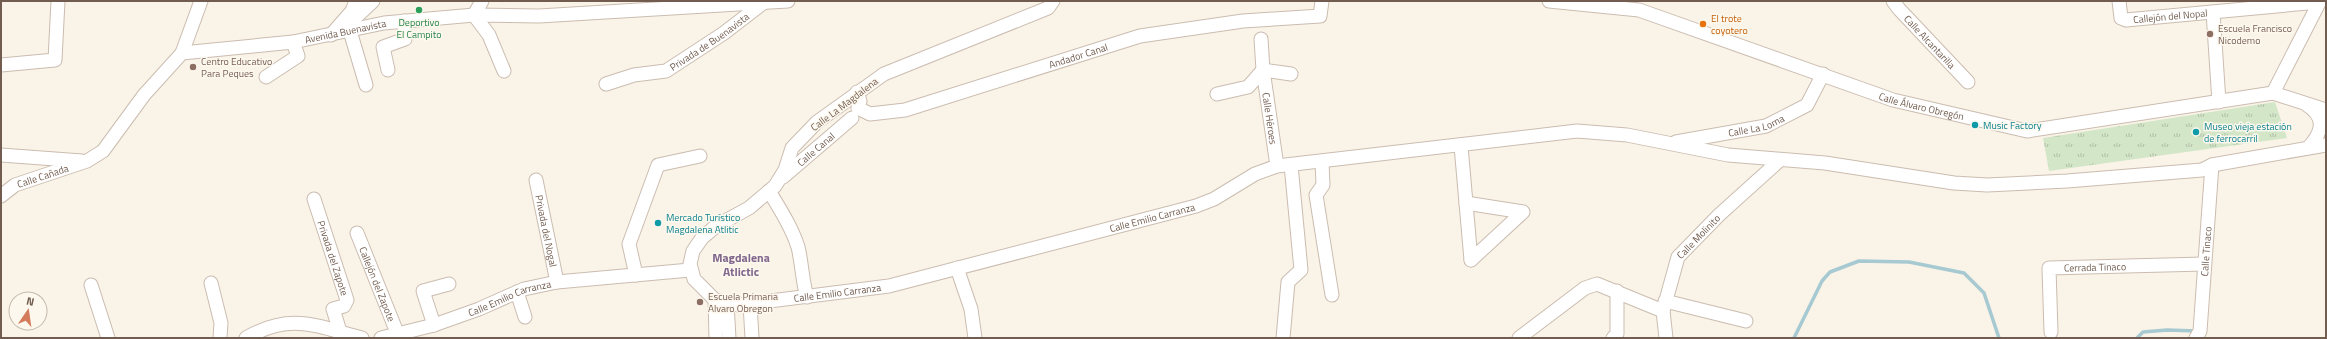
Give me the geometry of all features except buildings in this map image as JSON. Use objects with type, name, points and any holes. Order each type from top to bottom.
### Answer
[{"type":"street","points":[[1,64],[55,60],[58,1]]},
{"type":"street","points":[[1,154],[87,162],[103,151],[144,95],[182,53],[201,1]]},
{"type":"street","points":[[331,35],[352,11],[356,1]]},
{"type":"street","points":[[366,85],[350,31],[354,19],[373,1]]},
{"type":"street","points":[[482,1],[474,15],[489,35],[504,71]]},
{"type":"street","name":"Avenida Buenavista","points":[[182,53],[293,42],[384,23],[404,21],[474,15],[539,16],[632,6],[788,1]]},
{"type":"street","name":"Calle La Magdalena","points":[[690,270],[693,251],[702,238],[716,226],[749,208],[770,191],[780,180],[792,148],[817,122],[857,92],[884,74],[1048,8],[1053,1]]},
{"type":"street","name":"Andador Canal","points":[[857,92],[860,101],[858,108],[870,114],[905,110],[1140,36],[1243,21],[1320,16],[1322,1]]},
{"type":"street","name":"Calle Álvaro Obregón","points":[[1549,1],[1639,10],[1893,100],[2027,131],[2273,93],[2306,105],[2326,110]]},
{"type":"street","name":"Callejón del Nopal","points":[[2119,1],[2121,18],[2126,20],[2213,12]]},
{"type":"street","points":[[2219,102],[2213,12],[2320,1]]},
{"type":"street","points":[[2273,93],[2320,1]]},
{"type":"street","name":"Privada de Buenavista","points":[[606,84],[634,75],[666,71],[724,33],[763,3]]},
{"type":"street","name":"Calle Alcantarilla","points":[[1898,4],[1968,82]]},
{"type":"street","points":[[388,70],[383,47],[405,39],[404,21]]},
{"type":"street","name":"Calle Héroes","points":[[1261,39],[1263,70],[1277,166]]},
{"type":"street","points":[[266,77],[298,56],[293,42]]},
{"type":"street","points":[[1263,70],[1291,74]]},
{"type":"street","name":"Calle Héroes","points":[[1217,94],[1248,87],[1263,70]]},
{"type":"street","name":"Calle La Loma","points":[[1668,144],[1766,126],[1807,105],[1823,74]]},
{"type":"street","points":[[2306,105],[2318,114],[2322,125],[2319,136],[2308,148]]},
{"type":"street","name":"Calle Canal","points":[[780,180],[852,118]]},
{"type":"street","name":"Calle Emilio Carranza","points":[[721,302],[750,304],[889,286],[1196,206],[1214,199],[1255,174],[1277,166],[1461,146],[1577,131],[1628,135],[1728,155],[1825,163],[1954,183],[1987,185],[2067,181],[2202,170],[2212,164],[2326,145]]},
{"type":"street","points":[[1461,146],[1466,203],[1471,260],[1523,212],[1466,203]]},
{"type":"street","points":[[636,275],[629,244],[658,165],[700,156]]},
{"type":"street","name":"Calle Molinito","points":[[1666,338],[1664,306],[1678,256],[1719,215],[1780,160]]},
{"type":"street","name":"Calle Cañada","points":[[1,196],[15,185],[87,162]]},
{"type":"street","points":[[1322,162],[1323,185],[1316,195],[1332,295]]},
{"type":"street","name":"Calle Tinaco","points":[[2200,336],[2212,164]]},
{"type":"street","points":[[1283,338],[1288,282],[1301,270],[1291,165]]},
{"type":"street","name":"Privada del Nogal","points":[[536,180],[558,282]]},
{"type":"street","points":[[770,191],[798,247],[802,282],[807,296]]},
{"type":"street","name":"Privada del Zapote","points":[[314,199],[347,300],[344,306],[333,309],[341,335]]},
{"type":"street","name":"Callejón del Zapote","points":[[357,233],[398,335]]},
{"type":"street","name":"Cerrada Tinaco","points":[[2051,332],[2049,268],[2204,264]]},
{"type":"street","points":[[957,268],[971,309],[976,338]]},
{"type":"street","points":[[690,270],[694,279],[721,302],[730,338]]},
{"type":"street","name":"Calle Emilio Carranza","points":[[381,338],[434,325],[517,292],[558,282],[690,270]]},
{"type":"street","points":[[211,284],[221,323],[220,338]]},
{"type":"street","points":[[434,325],[423,291],[449,284]]},
{"type":"street","points":[[1519,338],[1590,285],[1602,284],[1617,291],[1664,306],[1746,321]]},
{"type":"street","points":[[91,285],[108,338]]},
{"type":"street","points":[[1614,338],[1617,334],[1617,291]]},
{"type":"street","points":[[517,292],[525,317]]},
{"type":"street","points":[[716,338],[721,302]]},
{"type":"street","points":[[750,304],[752,338]]},
{"type":"street","points":[[246,338],[308,323],[341,335],[362,338]]},
{"type":"green space","points":[[2275,102],[2287,138],[2049,171],[2043,138]]},
{"type":"waterway","points":[[1794,338],[1822,281],[1830,272],[1859,261],[1909,262],[1964,273],[1984,293],[1999,338]]},
{"type":"waterway","points":[[2137,338],[2143,332],[2167,330],[2197,331]]},
{"type":"place","name":"Deportivo El Campito","points":[[419,10]]},
{"type":"place","name":"El trote coyotero","points":[[1703,24]]},
{"type":"place","name":"Escuela Francisco Nicodemo","points":[[2210,34]]},
{"type":"place","name":"Centro Educativo Para Peques","points":[[193,67]]},
{"type":"place","name":"Music Factory","points":[[1975,125]]},
{"type":"place","name":"Museo vieja estación de ferrocarril","points":[[2196,132]]},
{"type":"place","name":"Mercado Turístico Magdalena Atlitic","points":[[658,223]]},
{"type":"place","name":"Escuela Primaria Alvaro Obregon","points":[[700,302]]},
{"type":"district","name":"Magdalena Atlictic","points":[[741,265]]}]
